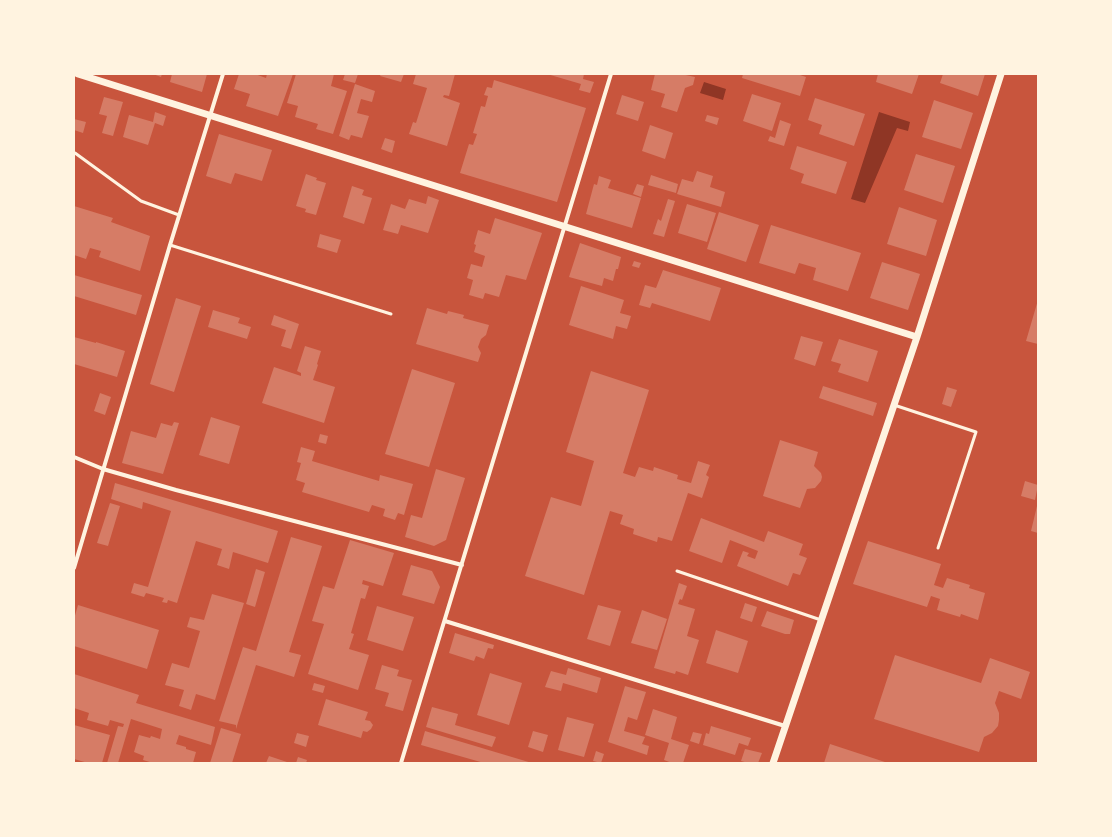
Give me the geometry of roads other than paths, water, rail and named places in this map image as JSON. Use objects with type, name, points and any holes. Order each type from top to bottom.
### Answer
[{"type":"street","points":[[78,74],[917,336]]},
{"type":"street","points":[[74,568],[179,214],[223,74]]},
{"type":"street","points":[[401,763],[611,74]]},
{"type":"street","points":[[773,763],[917,336],[1001,74]]},
{"type":"street","points":[[74,457],[103,469],[176,490],[462,565]]},
{"type":"street","points":[[445,620],[785,726]]},
{"type":"lane","points":[[75,153],[142,201],[179,214]]},
{"type":"lane","points":[[170,245],[391,314]]},
{"type":"lane","points":[[894,405],[976,432],[938,548]]},
{"type":"lane","points":[[677,571],[821,620]]}]
